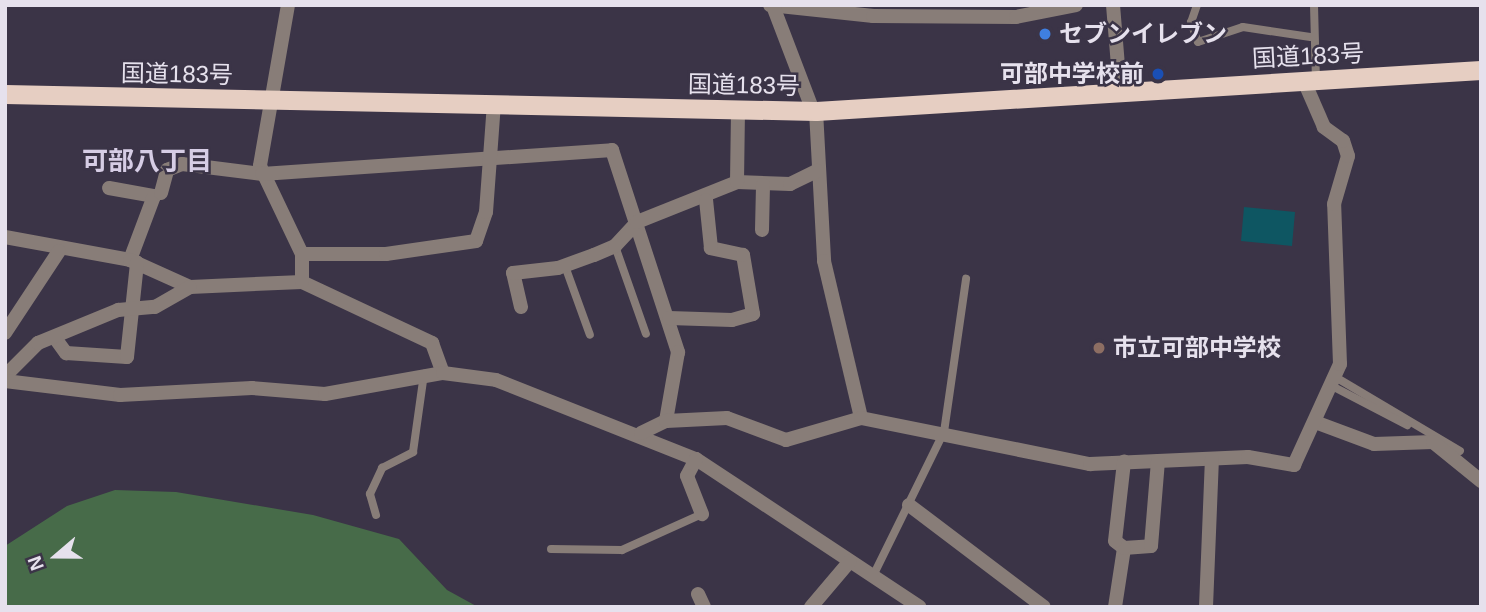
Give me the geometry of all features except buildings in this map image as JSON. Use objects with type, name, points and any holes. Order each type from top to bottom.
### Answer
[{"type":"highway","name":"国道183号","points":[[5,94],[815,111],[1481,70]]},
{"type":"street","points":[[288,5],[267,100],[262,174],[302,254],[303,282]]},
{"type":"street","points":[[861,418],[824,261],[815,111],[771,6],[873,16],[1017,17],[1076,5]]},
{"type":"street","points":[[1113,5],[1120,92]]},
{"type":"street","points":[[640,433],[666,421],[727,418],[786,440],[861,418],[911,432],[944,432],[1090,464],[1212,459],[1294,465],[1334,382],[1334,204],[1348,156],[1319,118],[1310,81]]},
{"type":"street","points":[[302,254],[386,254],[476,241],[486,212],[494,103]]},
{"type":"street","points":[[737,182],[738,111]]},
{"type":"street","points":[[161,193],[167,170],[182,164],[262,174],[612,150],[678,352],[666,421]]},
{"type":"street","points":[[521,307],[513,273],[565,266],[615,246],[637,222],[706,200],[737,182],[790,184],[817,171]]},
{"type":"street","points":[[762,230],[763,185]]},
{"type":"street","points":[[55,338],[66,353],[127,357],[133,261],[154,196],[110,188]]},
{"type":"street","points":[[669,318],[732,320],[753,314],[743,255],[711,248],[706,200]]},
{"type":"street","points":[[5,237],[59,251],[133,261],[190,287],[303,282],[432,344],[443,373]]},
{"type":"street","points":[[5,333],[59,251]]},
{"type":"street","points":[[5,378],[38,343],[130,308],[155,307],[190,287]]},
{"type":"street","points":[[5,378],[120,395],[252,388],[324,394],[424,374],[443,373],[496,380],[640,433],[696,459],[920,607]]},
{"type":"street","points":[[1315,422],[1374,444],[1433,442],[1481,481]]},
{"type":"street","points":[[696,459],[687,476],[702,514]]},
{"type":"street","points":[[1206,607],[1212,459]]},
{"type":"street","points":[[1124,462],[1115,541],[1124,548],[1151,546],[1158,461]]},
{"type":"street","points":[[909,505],[1044,607]]},
{"type":"street","points":[[1115,607],[1124,548]]},
{"type":"street","points":[[811,607],[850,561]]},
{"type":"lane","points":[[1197,5],[1191,22],[1198,41],[1243,27],[1310,37]]},
{"type":"lane","points":[[1310,81],[1310,37],[1314,5]]},
{"type":"lane","points":[[615,246],[646,334]]},
{"type":"lane","points":[[565,266],[590,335]]},
{"type":"lane","points":[[873,576],[944,432],[966,279]]},
{"type":"lane","points":[[376,515],[370,495],[382,468],[413,452],[424,374]]},
{"type":"lane","points":[[1334,382],[1433,442]]},
{"type":"lane","points":[[1334,382],[1460,451]]},
{"type":"lane","points":[[551,549],[622,550],[702,514]]},
{"type":"green space","points":[[115,490],[176,492],[313,515],[399,539],[447,590],[478,607],[5,607],[5,546],[67,506]]},
{"type":"water","points":[[1244,207],[1295,212],[1292,246],[1241,241]]},
{"type":"place","name":"セブンイレブン","points":[[1045,34]]},
{"type":"place","name":"可部中学校前","points":[[1158,74]]},
{"type":"place","name":"市立可部中学校","points":[[1099,348]]},
{"type":"district","name":"可部八丁目","points":[[147,162]]}]
